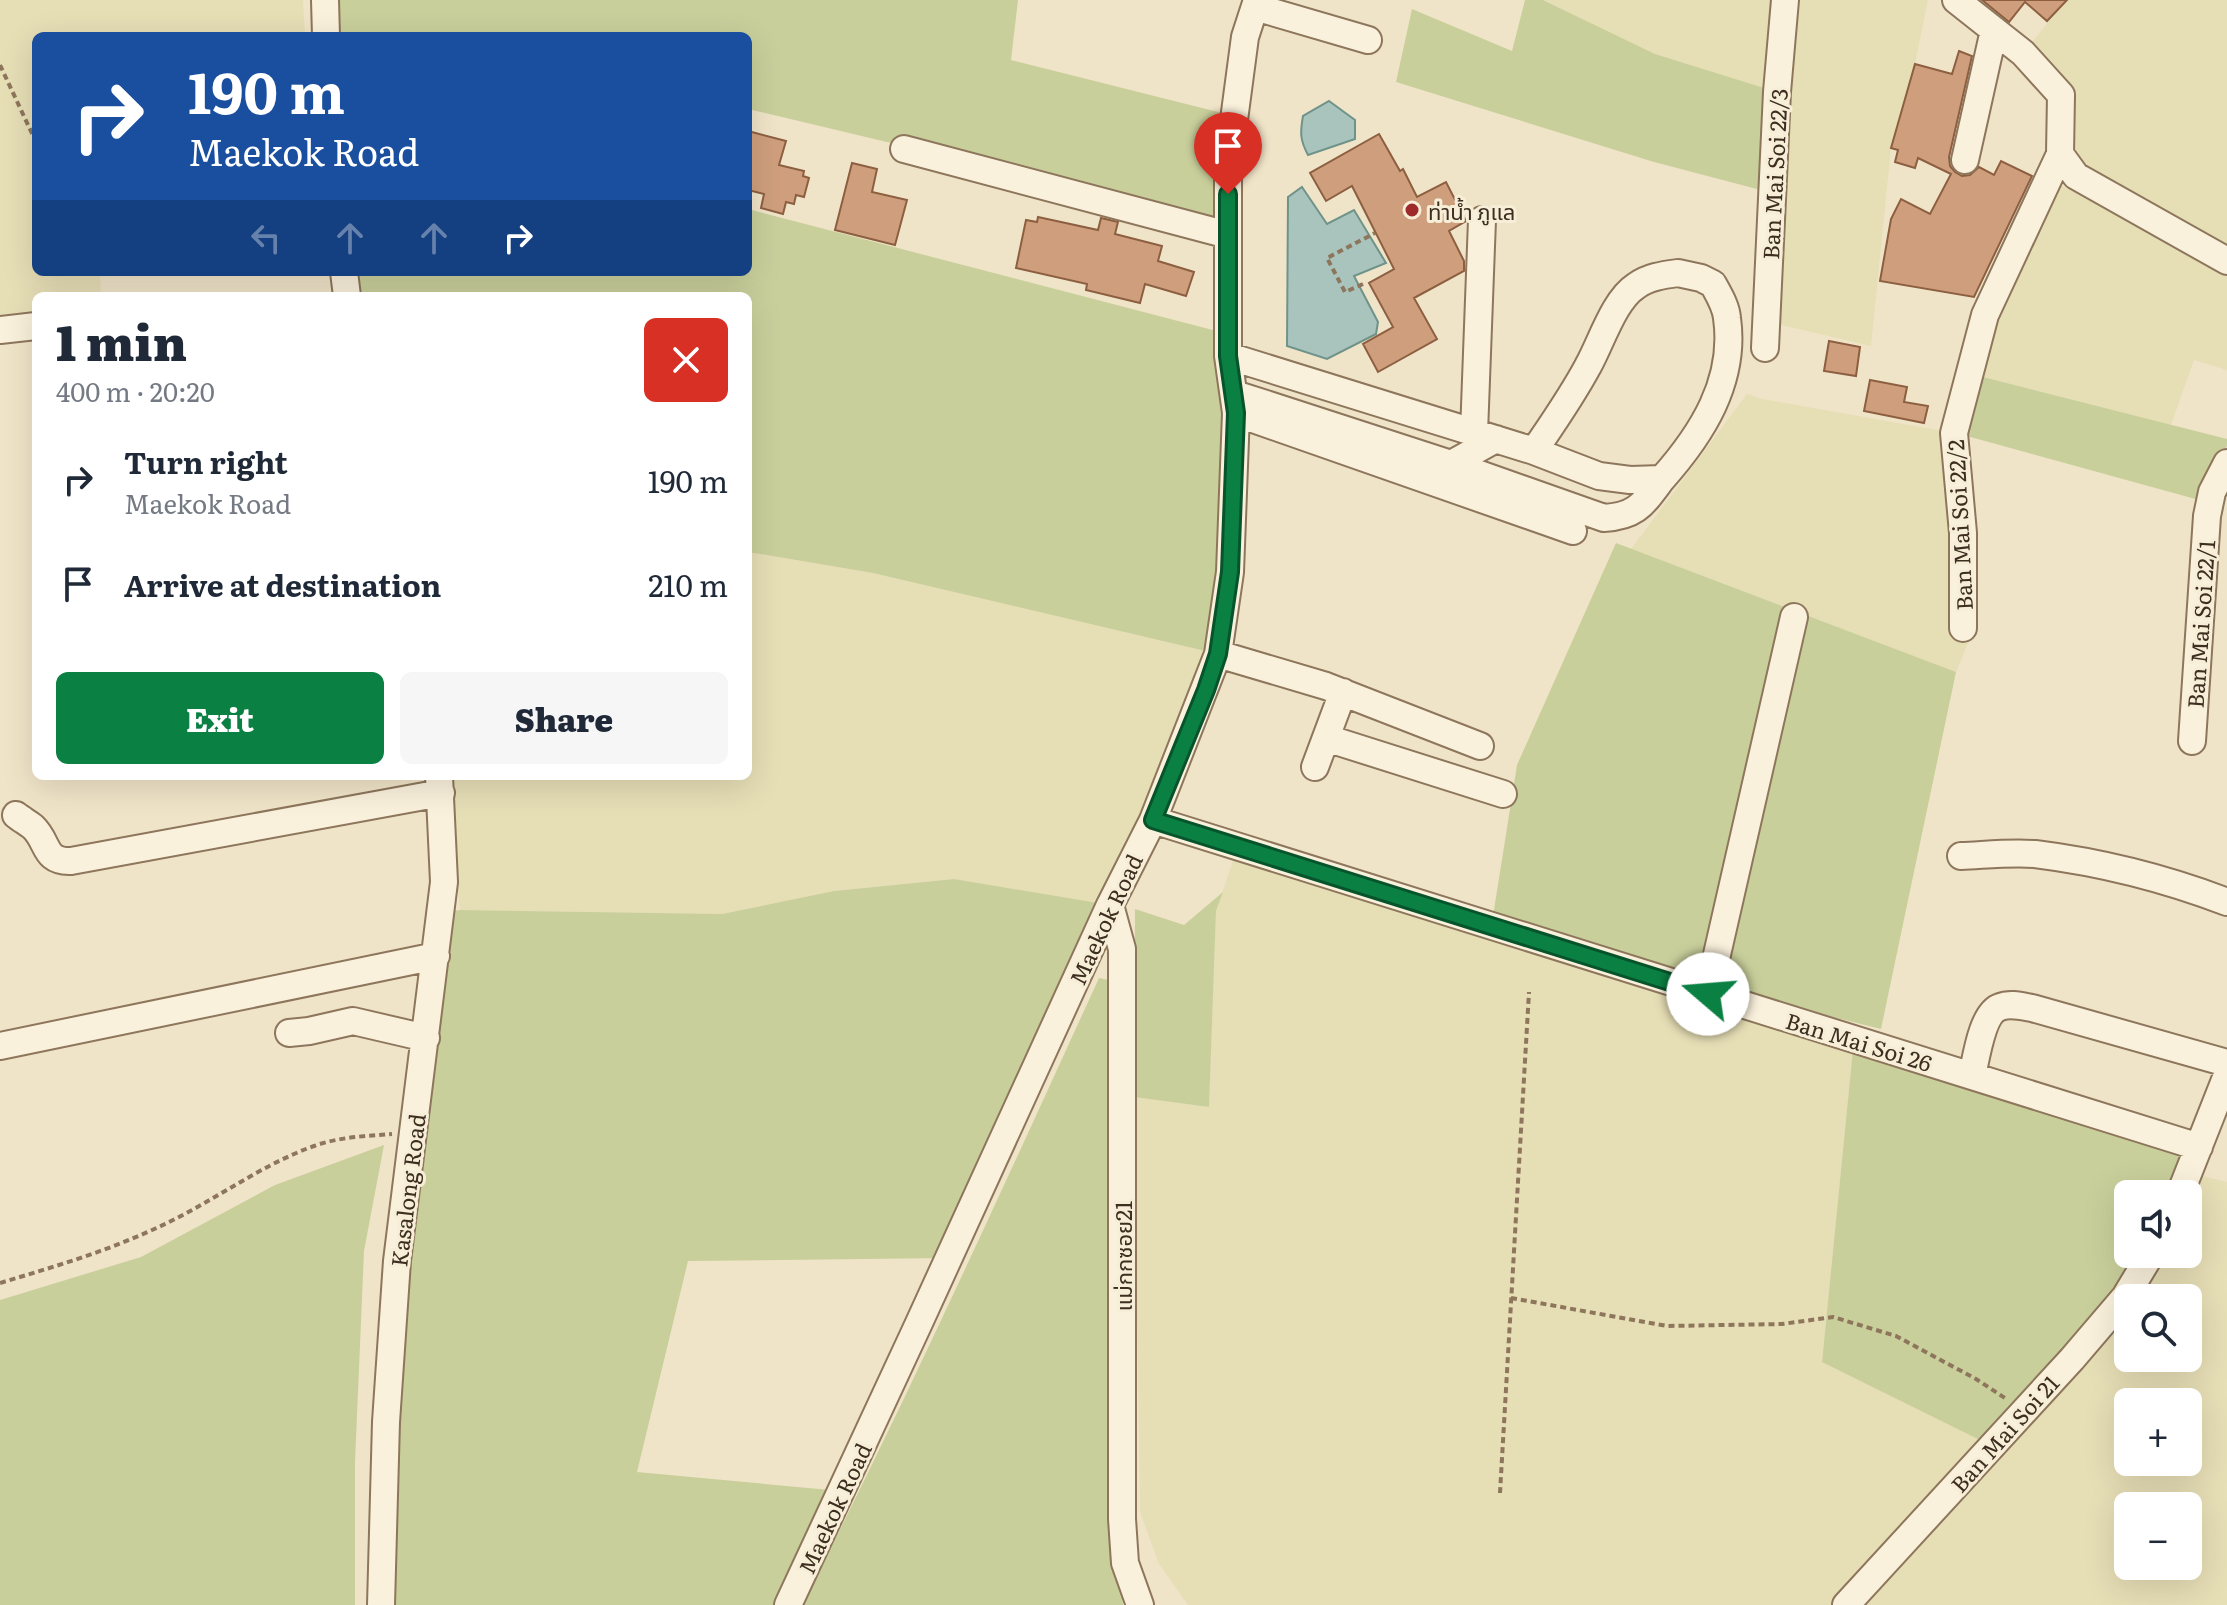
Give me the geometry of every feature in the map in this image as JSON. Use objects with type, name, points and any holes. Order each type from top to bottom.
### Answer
[{"type":"street","points":[[325,0],[326,32]]},
{"type":"street","name":"Ban Mai Soi 22/3","points":[[1765,348],[1777,92],[1785,0]]},
{"type":"street","points":[[1956,0],[2023,53],[2061,95],[2060,154],[2076,176],[2227,261]]},
{"type":"street","points":[[1256,4],[1368,40]]},
{"type":"street","name":"Maekok Road","points":[[788,1605],[1110,905],[1153,820],[1218,654],[1230,572],[1235,403],[1228,356],[1228,165],[1245,37],[1256,4]]},
{"type":"street","points":[[1965,160],[1994,30]]},
{"type":"street","points":[[904,149],[1228,235]]},
{"type":"street","name":"Ban Mai Soi 22/2","points":[[1963,628],[1963,533],[1954,433],[1987,310],[2060,154]]},
{"type":"street","points":[[1482,220],[1485,436]]},
{"type":"street","points":[[1235,403],[1451,464],[1604,518],[1630,513],[1678,461],[1708,417],[1724,382],[1727,316],[1713,284],[1678,273],[1654,277],[1634,287],[1613,315],[1589,364],[1534,451]]},
{"type":"street","points":[[0,330],[32,326]]},
{"type":"street","points":[[1228,356],[1534,451],[1599,476],[1630,480],[1662,479]]},
{"type":"street","points":[[1235,403],[1573,531]]},
{"type":"street","points":[[1451,464],[1485,436]]},
{"type":"street","name":"Ban Mai Soi 22/1","points":[[2192,741],[2207,516],[2212,492],[2227,463]]},
{"type":"street","points":[[1708,994],[1794,617]]},
{"type":"street","points":[[1218,654],[1343,692],[1480,746]]},
{"type":"street","points":[[1315,767],[1343,692]]},
{"type":"street","points":[[1326,738],[1503,794]]},
{"type":"street","points":[[16,815],[36,831],[50,855],[56,860],[71,861],[440,785]]},
{"type":"street","name":"Kasalong Road","points":[[381,1605],[386,1422],[397,1261],[444,882],[440,785]]},
{"type":"street","name":"Ban Mai Soi 26","points":[[1153,820],[2199,1147]]},
{"type":"street","points":[[1961,856],[2033,854],[2101,866],[2177,885],[2227,902]]},
{"type":"street","name":"แม่กกซอย21","points":[[1110,905],[1122,949],[1122,1519],[1125,1563],[1140,1605]]},
{"type":"street","points":[[0,1046],[436,956]]},
{"type":"street","points":[[1972,1076],[1991,1012],[2012,1005],[2227,1063]]},
{"type":"street","points":[[289,1033],[353,1021],[426,1038]]},
{"type":"street","points":[[2186,1180],[2199,1147],[2220,1113],[2227,1075]]},
{"type":"street","name":"Ban Mai Soi 21","points":[[1846,1605],[2125,1297],[2143,1268]]},
{"type":"path","points":[[0,65],[32,133]]},
{"type":"path","points":[[1361,285],[1345,292],[1327,258],[1375,233]]},
{"type":"path","points":[[1500,1493],[1529,992]]},
{"type":"path","points":[[0,1283],[75,1261],[167,1223],[273,1164],[315,1145],[362,1136],[415,1133]]},
{"type":"path","points":[[1511,1298],[1667,1326],[1782,1324],[1833,1317],[1896,1336],[1976,1379],[2024,1411]]},
{"type":"shaded area","points":[[0,0],[303,0],[305,32],[32,32],[32,276],[100,276],[101,292],[32,292],[32,314],[0,317]]},
{"type":"shaded area","points":[[1543,0],[1928,0],[1915,64],[1891,148],[1871,346],[1777,324],[1777,92],[1655,54]]},
{"type":"shaded area","points":[[2059,0],[2227,0],[2227,253],[2060,154],[2061,95],[2023,53],[2063,4]]},
{"type":"shaded area","points":[[2055,182],[2227,274],[2227,370],[2194,360],[2171,425],[1979,376],[2012,281]]},
{"type":"shaded area","points":[[1747,394],[1954,433],[1971,636],[1956,672],[1631,549]]},
{"type":"shaded area","points":[[752,553],[873,573],[1218,654],[1110,905],[954,879],[834,891],[722,914],[460,910],[447,780],[752,780]]},
{"type":"shaded area","points":[[1238,846],[1854,1039],[1822,1362],[2114,1266],[2202,1268],[2202,1180],[2189,1180],[2189,1173],[2227,1182],[2227,1605],[1188,1605],[1159,1564],[1140,1512],[1134,1097],[1209,1107],[1216,911]]},
{"type":"green space","points":[[325,0],[1018,0],[1011,60],[1234,116],[1228,223],[752,110],[752,32],[326,32]]},
{"type":"green space","points":[[1525,0],[1543,0],[1655,54],[1777,92],[1772,193],[1654,162],[1396,82],[1412,9],[1512,51]]},
{"type":"green space","points":[[752,210],[1228,334],[1218,654],[873,573],[752,553],[752,292],[346,292],[344,276],[752,276]]},
{"type":"green space","points":[[1979,376],[2227,439],[2227,446],[2199,500],[1963,435]]},
{"type":"green space","points":[[1616,543],[1956,672],[1881,1029],[1729,991],[1493,916],[1517,765]]},
{"type":"green space","points":[[954,879],[1110,905],[949,1258],[688,1261],[637,1472],[841,1491],[787,1605],[381,1605],[386,1422],[441,912],[722,914],[834,891]]},
{"type":"green space","points":[[1223,892],[1216,911],[1209,1107],[1134,1097],[1135,909],[1184,925]]},
{"type":"green space","points":[[1099,978],[1114,981],[1111,1527],[1123,1605],[802,1605],[917,1371]]},
{"type":"green space","points":[[1854,1039],[2199,1147],[2185,1180],[2114,1180],[2114,1268],[2139,1268],[2126,1284],[2114,1284],[2114,1299],[1992,1446],[1822,1362]]},
{"type":"green space","points":[[384,1145],[364,1251],[355,1463],[355,1605],[0,1605],[0,1300],[141,1257],[275,1185]]},
{"type":"water","points":[[1329,101],[1355,120],[1355,139],[1308,155],[1301,136],[1303,116]]},
{"type":"water","points":[[1302,187],[1327,224],[1354,210],[1386,263],[1354,276],[1378,322],[1376,334],[1327,359],[1287,346],[1288,197]]},
{"type":"building","points":[[1982,0],[2067,0],[2047,21],[2025,2],[2009,22]]},
{"type":"building","points":[[1959,51],[1972,56],[1949,157],[1950,166],[1962,176],[1970,175],[1979,167],[1994,175],[2001,161],[2032,176],[1974,297],[1880,281],[1891,219],[1901,199],[1930,214],[1951,174],[1918,158],[1915,168],[1895,162],[1898,150],[1891,148],[1915,64],[1952,74]]},
{"type":"building","points":[[752,132],[786,141],[779,165],[804,171],[803,176],[809,178],[804,197],[796,195],[794,204],[786,202],[783,214],[761,208],[764,194],[752,191]]},
{"type":"building","points":[[1379,134],[1400,171],[1403,169],[1417,197],[1446,182],[1466,221],[1449,231],[1464,261],[1464,271],[1414,298],[1437,339],[1378,372],[1363,344],[1393,327],[1369,283],[1394,269],[1352,186],[1326,201],[1310,173]]},
{"type":"building","points":[[852,163],[877,169],[872,192],[907,200],[895,245],[835,230]]},
{"type":"building","points":[[1038,217],[1098,230],[1101,218],[1118,222],[1115,234],[1162,246],[1158,261],[1194,272],[1186,296],[1145,284],[1140,303],[1086,290],[1087,284],[1016,268],[1026,220],[1037,222]]},
{"type":"building","points":[[1829,341],[1860,347],[1856,376],[1824,371]]},
{"type":"building","points":[[1870,380],[1907,387],[1904,402],[1928,406],[1924,423],[1864,411]]},
{"type":"place","name":"ท่าน้ำ ภูแล","points":[[1412,210]]},
{"type":"route","points":[[1228,194],[1228,356],[1236,413],[1230,572],[1218,654],[1153,820],[1708,994]]}]
